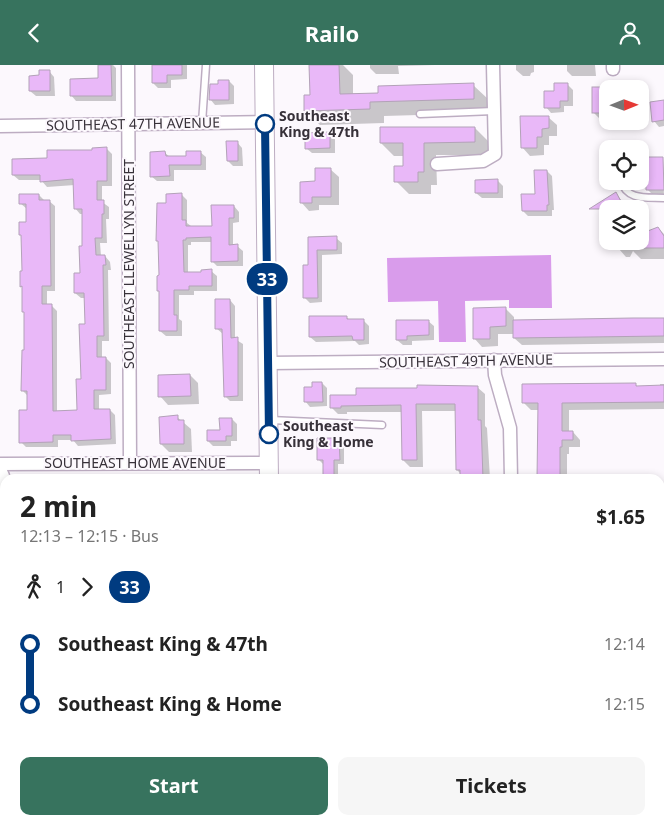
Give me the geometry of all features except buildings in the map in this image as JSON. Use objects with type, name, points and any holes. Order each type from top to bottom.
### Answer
[{"type":"main road","points":[[264,65],[269,471]]},
{"type":"street","name":"SOUTHEAST LLEWELLYN STREET","points":[[128,65],[130,463]]},
{"type":"street","points":[[437,164],[483,161],[491,158],[494,154],[493,65]]},
{"type":"street","name":"SOUTHEAST 47TH AVENUE","points":[[0,126],[265,122]]},
{"type":"street","name":"SOUTHEAST 49TH AVENUE","points":[[268,363],[664,359]]},
{"type":"street","points":[[494,360],[495,375],[510,428],[511,474]]},
{"type":"street","name":"SOUTHEAST HOME AVENUE","points":[[0,464],[130,463],[269,471]]},
{"type":"lane","points":[[202,123],[206,65]]},
{"type":"lane","points":[[420,114],[494,111]]},
{"type":"lane","points":[[626,190],[635,197],[664,198]]},
{"type":"lane","points":[[269,420],[382,425]]},
{"type":"shaded area","points":[[551,255],[552,308],[509,308],[509,300],[465,301],[466,342],[439,342],[438,301],[388,302],[387,258]]},
{"type":"bus line","name":"33","points":[[265,124],[269,434]]},
{"type":"place","name":"Southeast King & 47th","points":[[265,124]]},
{"type":"place","name":"Southeast King & Home","points":[[269,434]]}]
